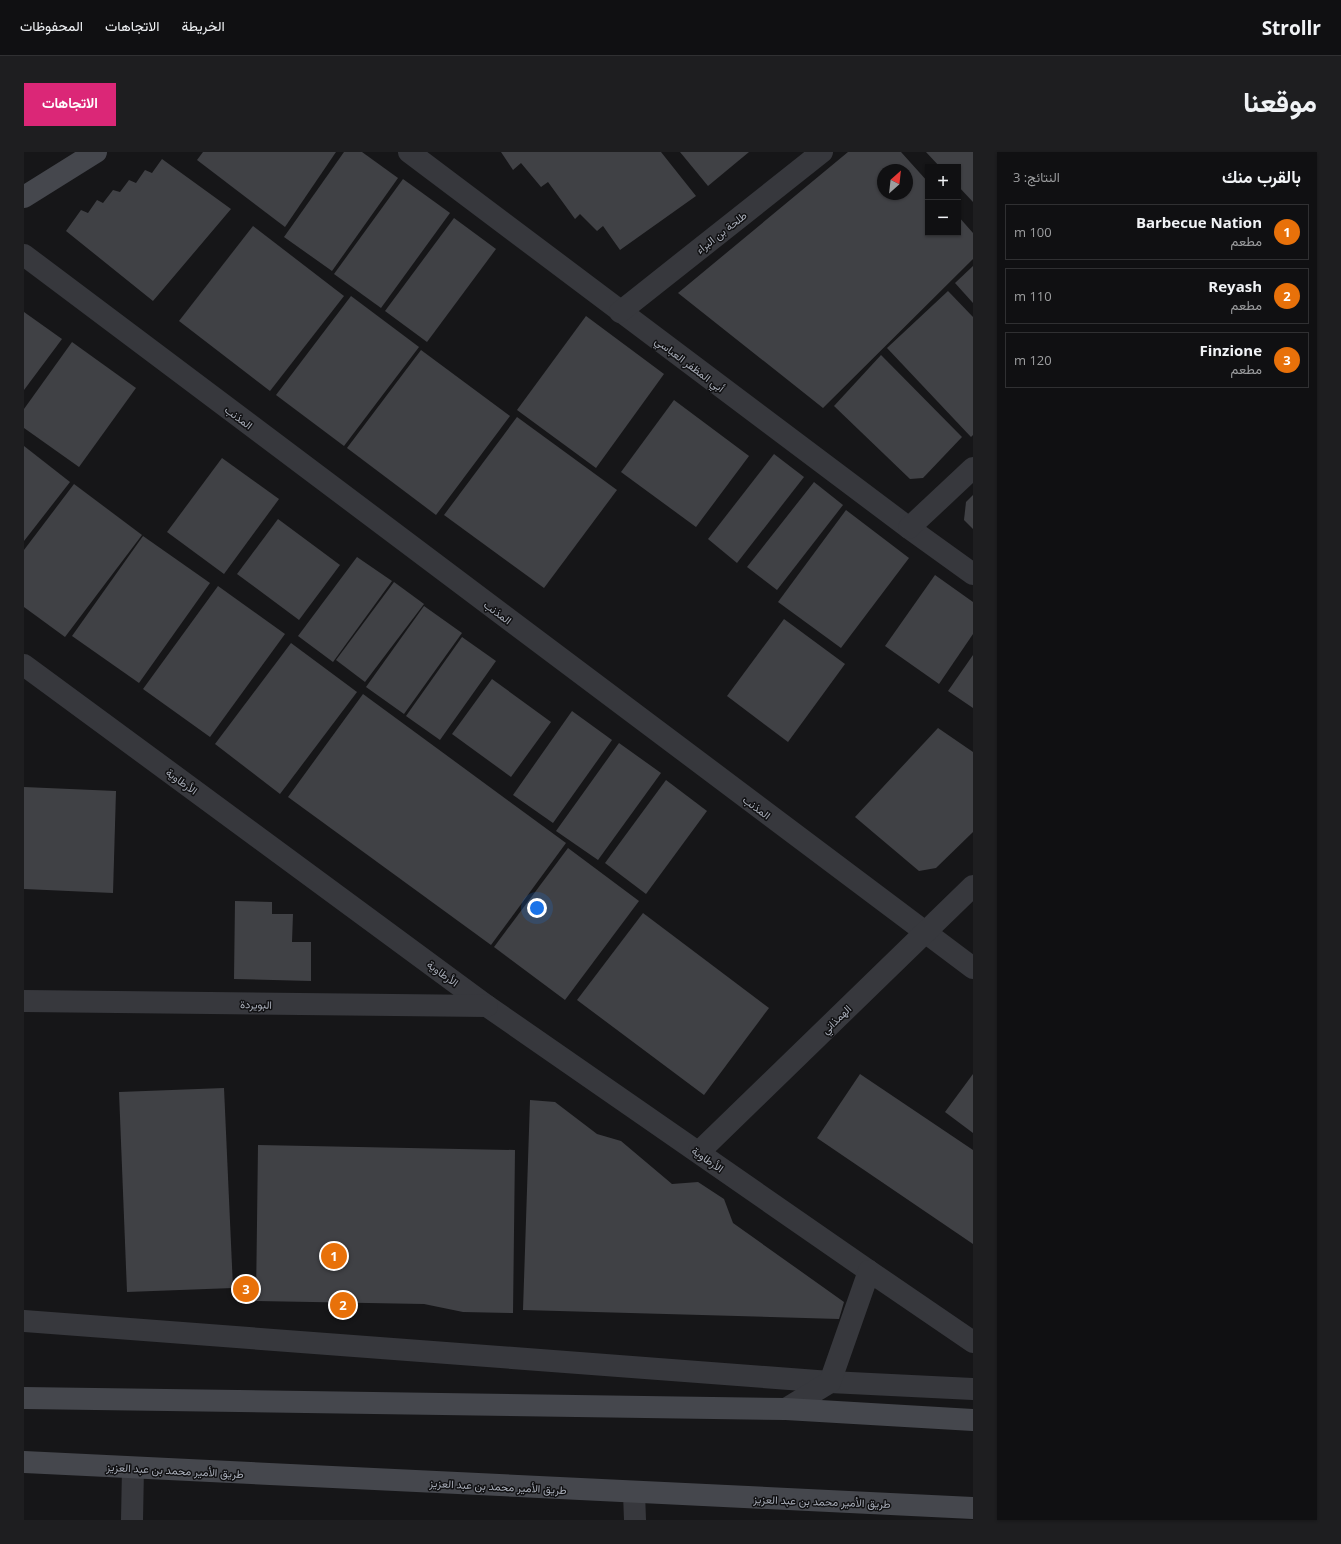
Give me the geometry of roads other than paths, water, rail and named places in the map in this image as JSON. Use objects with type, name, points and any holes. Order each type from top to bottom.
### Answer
[{"type":"main road","points":[[24,197],[96,152]]},
{"type":"main road","points":[[24,1398],[786,1409],[973,1420]]},
{"type":"main road","name":"طريق الأمير محمد بن عبد العزيز","points":[[24,1462],[634,1493],[973,1508]]},
{"type":"street","name":"أبي المظفر العباسي","points":[[409,152],[620,312],[909,528],[973,574]]},
{"type":"street","name":"طلحة بن البراء","points":[[620,312],[810,156]]},
{"type":"street","name":"المذنب","points":[[24,254],[973,968]]},
{"type":"street","points":[[909,528],[973,468]]},
{"type":"street","name":"الأرطاوية","points":[[24,665],[487,1006],[868,1271],[973,1342]]},
{"type":"street","name":"الهمذاني","points":[[699,1152],[973,886]]},
{"type":"street","name":"البويردة","points":[[24,1001],[487,1006]]},
{"type":"street","points":[[786,1409],[830,1382],[868,1271]]},
{"type":"street","points":[[24,1321],[830,1382],[973,1388]]},
{"type":"street","points":[[132,1520],[133,1468]]},
{"type":"street","points":[[634,1493],[635,1520]]},
{"type":"place","name":"Barbecue Nation","points":[[334,1256]]},
{"type":"place","name":"Finzione","points":[[246,1289]]},
{"type":"place","name":"Reyash","points":[[343,1305]]}]
